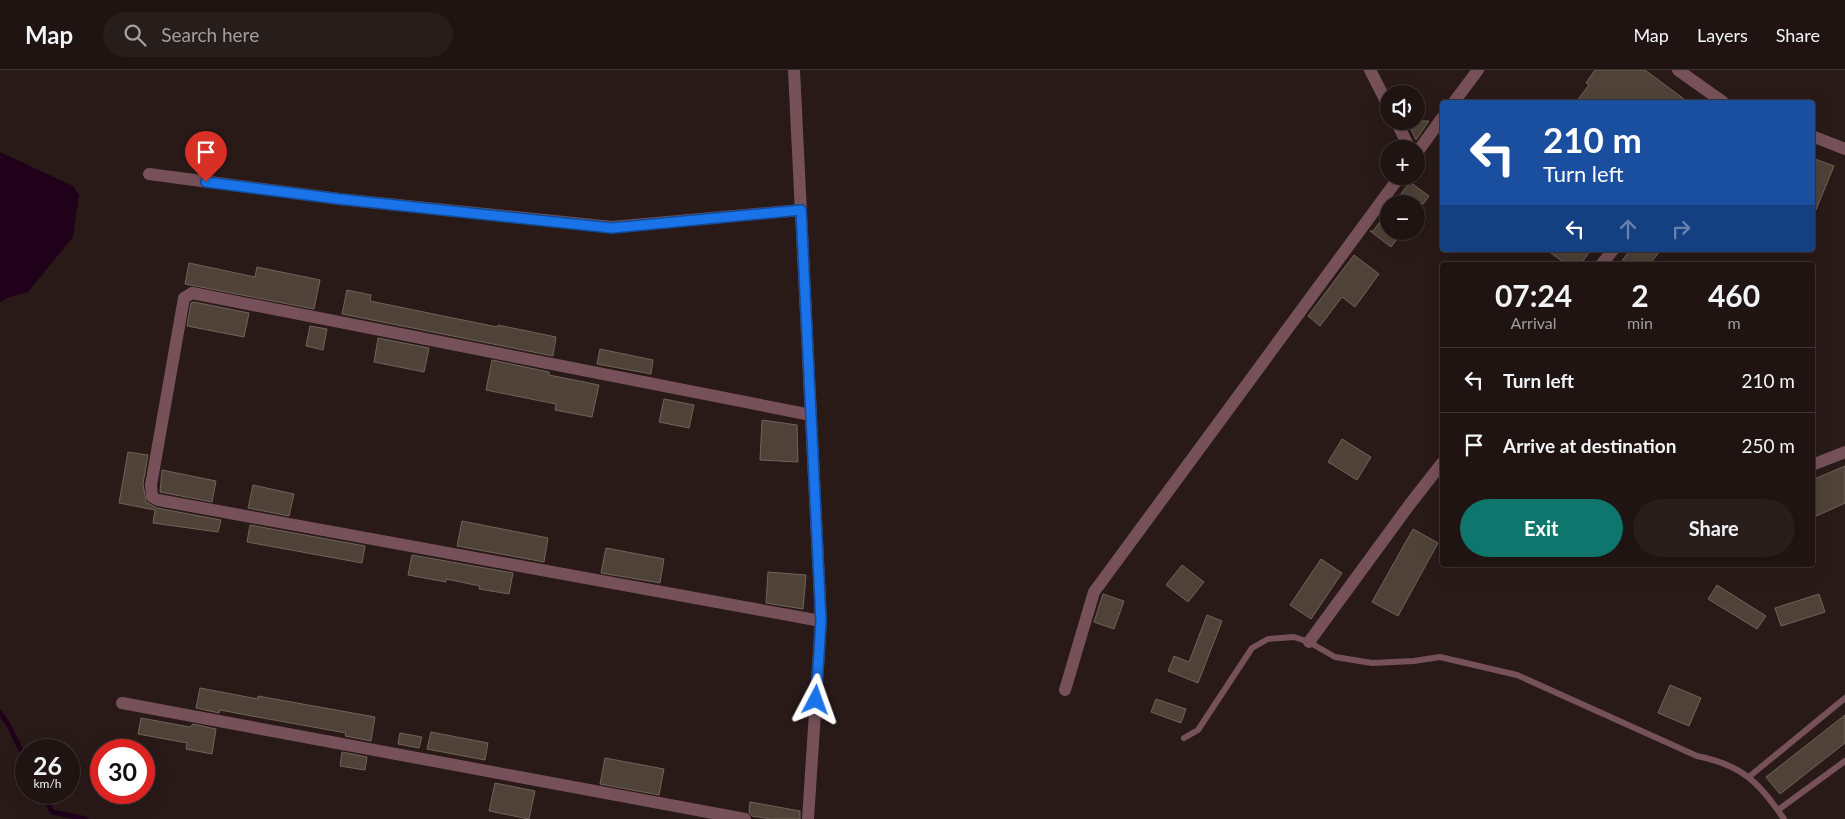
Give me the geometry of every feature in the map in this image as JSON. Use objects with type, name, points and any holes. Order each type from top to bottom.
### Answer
[{"type":"street","points":[[794,70],[821,621],[808,819]]},
{"type":"street","points":[[1370,70],[1380,89]]},
{"type":"street","points":[[1456,100],[1478,70]]},
{"type":"street","points":[[1678,70],[1720,100]]},
{"type":"street","points":[[1425,142],[1440,121]]},
{"type":"street","points":[[1815,137],[1845,149]]},
{"type":"street","points":[[149,174],[339,199],[612,228],[801,210]]},
{"type":"street","points":[[1065,690],[1094,592],[1393,185]]},
{"type":"street","points":[[1603,262],[1611,252]]},
{"type":"street","points":[[811,415],[192,293],[184,298],[151,486],[152,497],[158,500],[821,621]]},
{"type":"street","points":[[1815,464],[1845,452]]},
{"type":"street","points":[[1309,642],[1440,466]]},
{"type":"street","points":[[122,703],[745,819]]},
{"type":"lane","points":[[1184,738],[1198,730],[1252,648],[1268,639],[1294,637],[1309,642],[1335,657],[1372,664],[1440,657],[1517,675],[1697,756],[1720,760],[1750,776],[1767,793],[1784,819]]},
{"type":"lane","points":[[1750,776],[1845,698]]},
{"type":"lane","points":[[1778,810],[1845,761]]},
{"type":"shaded area","points":[[0,152],[73,186],[79,195],[73,237],[28,292],[0,302]]},
{"type":"building","points":[[1595,70],[1645,70],[1685,100],[1578,100],[1589,85],[1586,83]]},
{"type":"building","points":[[1411,130],[1423,130],[1416,140]]},
{"type":"building","points":[[1815,159],[1834,166],[1815,212]]},
{"type":"building","points":[[1408,185],[1414,185],[1429,196],[1425,201],[1425,195],[1400,195]]},
{"type":"building","points":[[1380,222],[1380,239],[1370,231],[1373,231]]},
{"type":"building","points":[[1382,240],[1396,240],[1391,247]]},
{"type":"building","points":[[1550,252],[1590,252],[1582,262],[1563,262]]},
{"type":"building","points":[[1629,252],[1659,252],[1651,262],[1621,262]]},
{"type":"building","points":[[1354,255],[1379,274],[1355,307],[1342,297],[1320,326],[1308,316]]},
{"type":"building","points":[[189,263],[255,277],[257,267],[320,280],[314,309],[185,284]]},
{"type":"building","points":[[347,290],[371,295],[370,301],[556,337],[553,356],[342,314]]},
{"type":"building","points":[[191,303],[249,313],[244,337],[187,326]]},
{"type":"building","points":[[310,326],[327,329],[323,350],[306,346]]},
{"type":"building","points":[[378,338],[429,348],[424,372],[374,362]]},
{"type":"building","points":[[600,349],[653,360],[651,374],[597,364]]},
{"type":"building","points":[[492,360],[549,372],[549,375],[599,385],[592,417],[555,410],[556,404],[486,390]]},
{"type":"building","points":[[664,399],[694,405],[689,428],[659,422]]},
{"type":"building","points":[[762,420],[797,425],[798,462],[760,460]]},
{"type":"building","points":[[1342,439],[1371,457],[1357,480],[1328,462]]},
{"type":"building","points":[[128,452],[148,455],[143,484],[146,502],[157,508],[221,520],[218,532],[153,523],[155,510],[119,503]]},
{"type":"building","points":[[1845,466],[1845,503],[1815,517],[1815,479]]},
{"type":"building","points":[[162,470],[216,481],[212,502],[160,492]]},
{"type":"building","points":[[253,485],[294,494],[289,516],[248,508]]},
{"type":"building","points":[[462,521],[548,538],[544,562],[457,546]]},
{"type":"building","points":[[250,525],[365,546],[362,563],[247,542]]},
{"type":"building","points":[[1413,529],[1438,543],[1398,616],[1372,602]]},
{"type":"building","points":[[606,548],[664,559],[660,583],[601,573]]},
{"type":"building","points":[[412,555],[513,573],[509,594],[479,589],[480,586],[446,579],[446,582],[408,575]]},
{"type":"building","points":[[1321,559],[1342,573],[1311,619],[1290,605]]},
{"type":"building","points":[[1182,565],[1204,582],[1188,602],[1166,585]]},
{"type":"building","points":[[768,572],[806,575],[803,609],[766,603]]},
{"type":"building","points":[[1717,585],[1766,616],[1757,629],[1708,599]]},
{"type":"building","points":[[1103,594],[1124,601],[1114,629],[1094,622]]},
{"type":"building","points":[[1819,594],[1825,612],[1781,626],[1775,608]]},
{"type":"building","points":[[1207,615],[1222,621],[1198,683],[1168,671],[1174,656],[1189,662]]},
{"type":"building","points":[[1670,685],[1701,698],[1689,726],[1658,713]]},
{"type":"building","points":[[200,688],[258,699],[258,696],[375,717],[371,741],[345,736],[346,733],[220,710],[219,713],[196,708]]},
{"type":"building","points":[[1156,699],[1186,709],[1181,723],[1151,712]]},
{"type":"building","points":[[1845,715],[1845,743],[1780,794],[1766,777]]},
{"type":"building","points":[[141,718],[190,727],[193,724],[216,729],[212,754],[186,749],[187,743],[138,734]]},
{"type":"building","points":[[431,732],[488,743],[485,760],[427,749]]},
{"type":"building","points":[[400,733],[422,737],[419,748],[398,744]]},
{"type":"building","points":[[342,752],[367,757],[365,770],[340,766]]},
{"type":"building","points":[[605,758],[664,769],[659,795],[600,784]]},
{"type":"building","points":[[495,783],[535,791],[529,819],[489,811]]},
{"type":"building","points":[[750,802],[800,811],[800,819],[771,819],[752,816],[749,812]]},
{"type":"waterway","points":[[0,713],[16,739]]},
{"type":"waterway","points":[[48,804],[52,812],[86,819]]},
{"type":"route","points":[[206,182],[339,199],[612,228],[801,210],[821,621],[816,700]]}]
